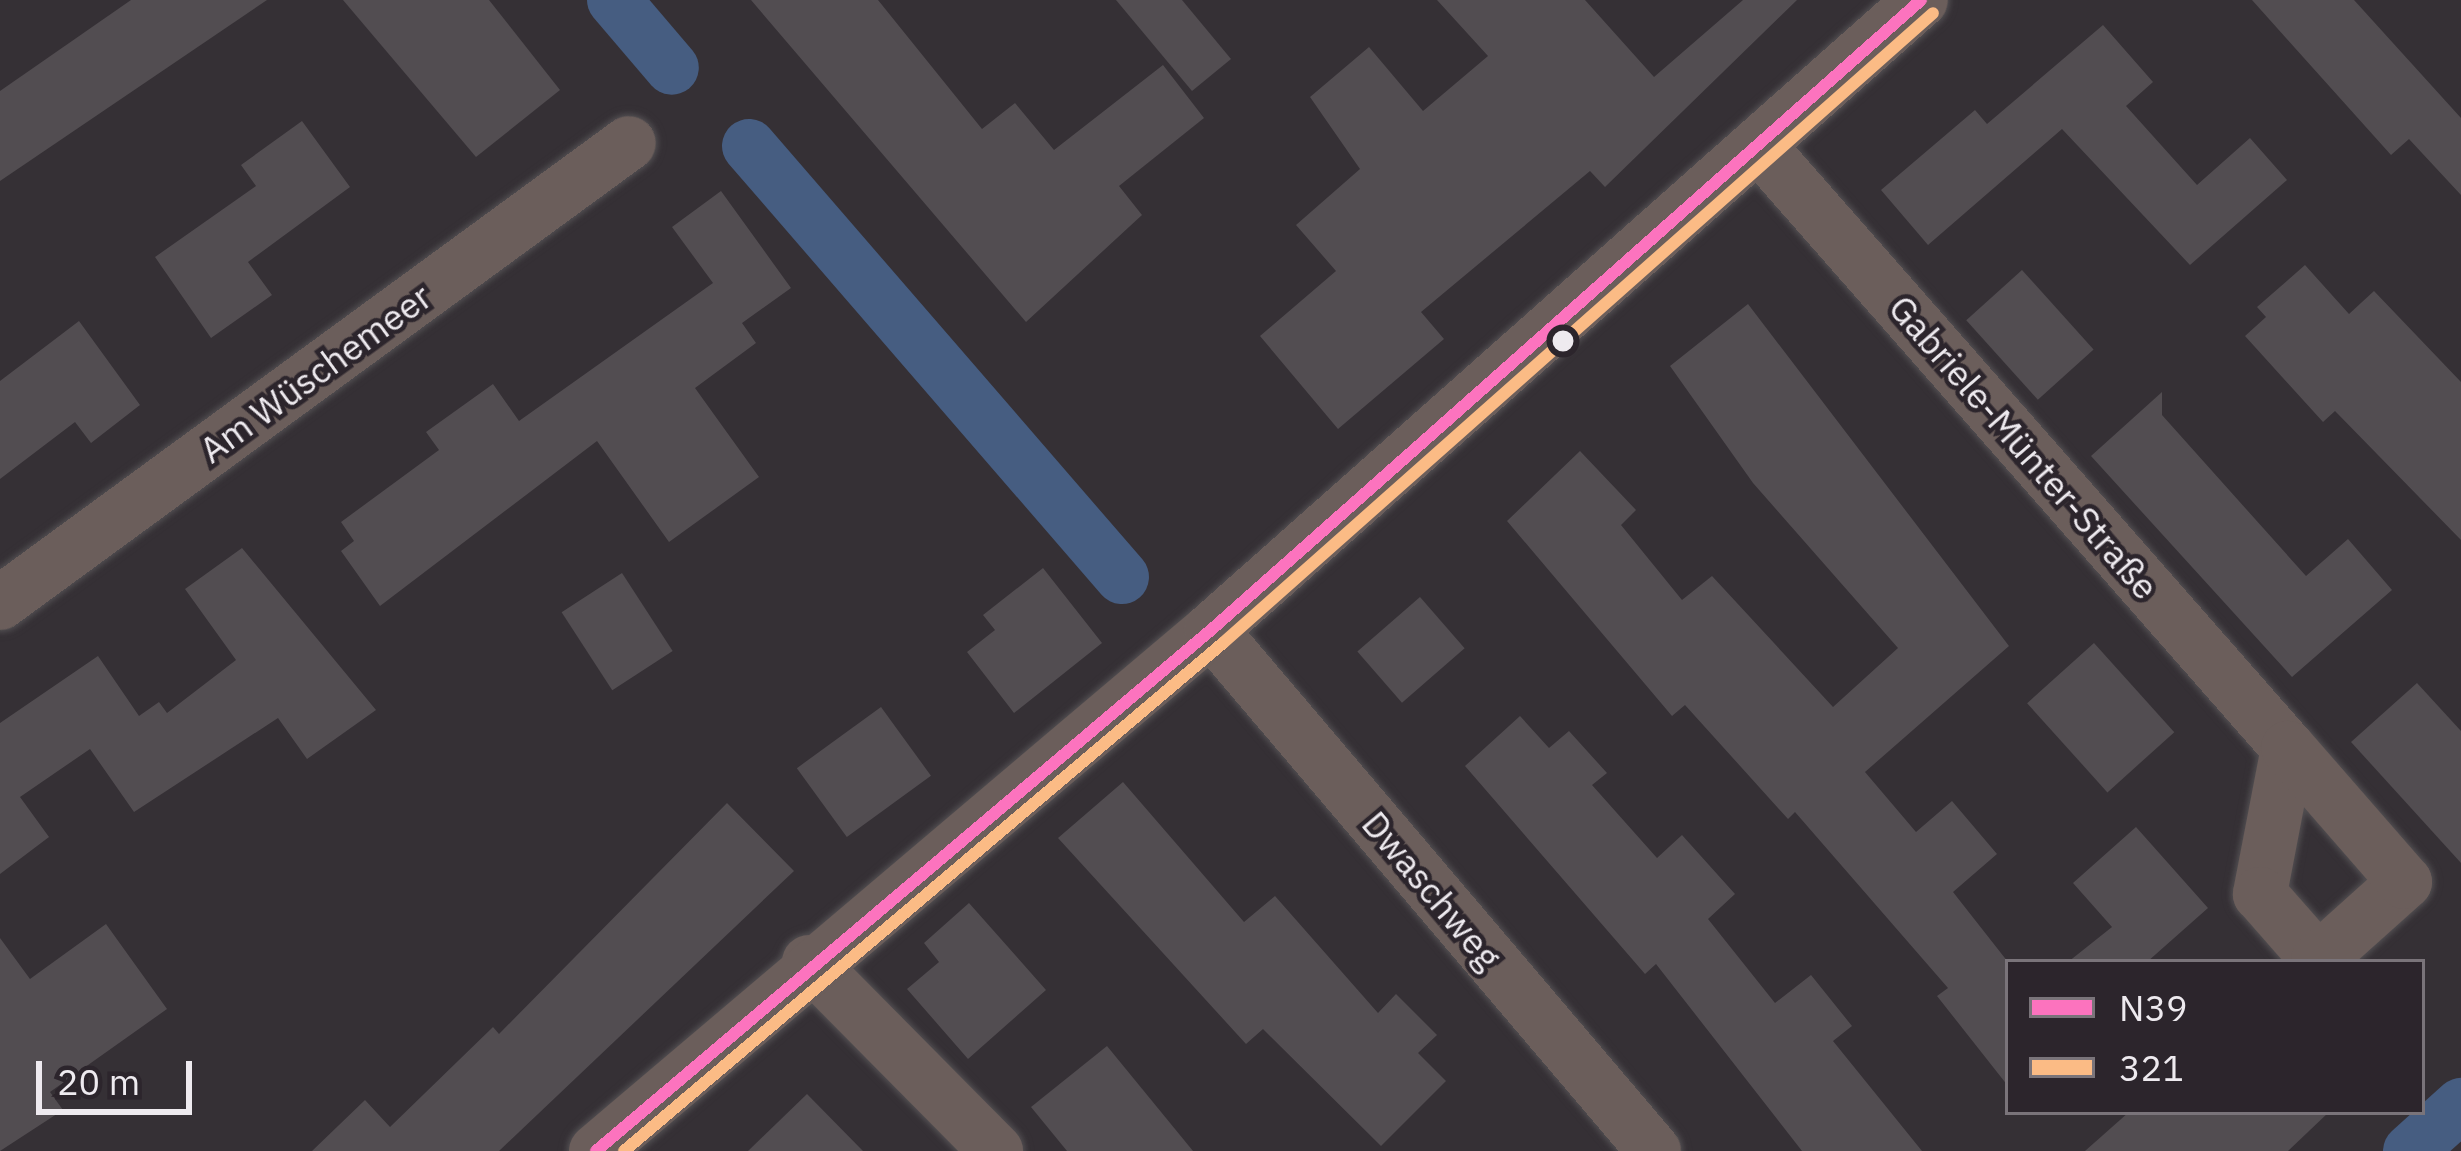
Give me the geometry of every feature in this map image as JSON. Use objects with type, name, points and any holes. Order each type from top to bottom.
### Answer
[{"type":"street","points":[[596,1151],[809,962],[1211,630],[1921,0]]},
{"type":"street","name":"Am Wüschemeer","points":[[0,603],[629,142]]},
{"type":"street","name":"Gabriele-Münter-Straße","points":[[1759,146],[2288,748]]},
{"type":"street","name":"Dwaschweg","points":[[1211,630],[1654,1151]]},
{"type":"street","points":[[809,962],[996,1151]]},
{"type":"building","points":[[131,0],[267,0],[0,181],[0,91]]},
{"type":"building","points":[[343,0],[489,0],[560,90],[476,157]]},
{"type":"building","points":[[751,0],[878,0],[982,129],[1015,103],[1054,150],[1163,65],[1204,118],[1119,186],[1142,215],[1026,322]]},
{"type":"building","points":[[1116,0],[1182,0],[1231,59],[1192,91]]},
{"type":"building","points":[[1437,0],[1585,0],[1654,77],[1743,0],[1797,0],[1605,187],[1590,171],[1421,312],[1444,339],[1338,429],[1260,336],[1336,271],[1296,225],[1360,169],[1310,97],[1369,47],[1423,111],[1488,56]]},
{"type":"building","points":[[2252,0],[2354,0],[2461,118],[2461,195],[2409,139],[2391,155]]},
{"type":"building","points":[[2103,25],[2153,82],[2126,106],[2197,185],[2250,138],[2287,180],[2190,265],[2062,129],[1928,245],[1881,190],[1975,110],[1987,124]]},
{"type":"building","points":[[302,121],[350,187],[248,262],[272,295],[211,338],[155,257],[256,186],[241,165]]},
{"type":"building","points":[[721,191],[791,288],[742,323],[756,343],[695,388],[759,477],[669,542],[597,441],[380,606],[341,551],[354,541],[341,522],[439,450],[426,432],[493,384],[519,421],[713,283],[672,227]]},
{"type":"building","points":[[2305,265],[2349,314],[2374,291],[2461,382],[2461,540],[2335,411],[2323,422],[2245,336],[2266,317],[2257,307]]},
{"type":"building","points":[[2022,270],[2094,350],[2038,400],[1966,320]]},
{"type":"building","points":[[1748,304],[2009,646],[1865,772],[1916,832],[1952,801],[1997,854],[1953,892],[2006,959],[2005,1082],[1937,996],[1948,988],[1795,812],[1788,819],[1685,705],[1672,716],[1507,521],[1580,451],[1636,510],[1621,525],[1682,600],[1712,576],[1833,707],[1898,648],[1753,483],[1670,366]]},
{"type":"building","points":[[79,321],[140,405],[91,443],[75,422],[0,479],[0,381]]},
{"type":"building","points":[[2162,392],[2162,415],[2306,576],[2348,539],[2392,590],[2292,677],[2091,456]]},
{"type":"building","points":[[242,548],[376,710],[307,759],[278,718],[134,812],[90,749],[20,797],[49,837],[0,874],[0,723],[98,656],[139,716],[159,702],[167,713],[236,660],[185,589]]},
{"type":"building","points":[[1043,568],[1102,643],[1014,713],[967,652],[995,630],[983,615]]},
{"type":"building","points":[[622,573],[673,651],[612,690],[562,612]]},
{"type":"building","points":[[1420,597],[1465,648],[1402,703],[1357,651]]},
{"type":"building","points":[[2094,643],[2174,732],[2107,792],[2027,703]]},
{"type":"building","points":[[2417,683],[2461,731],[2461,863],[2351,742]]},
{"type":"building","points":[[881,707],[931,776],[847,837],[797,768]]},
{"type":"building","points":[[1520,716],[1549,748],[1569,731],[1607,773],[1592,785],[1657,858],[1682,835],[1735,894],[1708,919],[1775,1003],[1811,975],[1852,1026],[1833,1041],[1922,1151],[1802,1151],[1656,964],[1645,974],[1465,766]]},
{"type":"building","points":[[1123,782],[1244,922],[1275,896],[1378,1013],[1396,994],[1437,1035],[1418,1053],[1446,1081],[1381,1146],[1263,1029],[1246,1044],[1058,838]]},
{"type":"building","points":[[727,803],[794,871],[499,1151],[312,1151],[365,1100],[390,1127],[493,1027],[499,1034]]},
{"type":"building","points":[[2136,827],[2208,908],[2150,959],[2072,959],[2112,927],[2073,883]]},
{"type":"building","points":[[969,903],[1046,990],[968,1059],[907,989],[939,962],[924,943]]},
{"type":"building","points":[[106,924],[167,1009],[50,1092],[63,1110],[0,1151],[0,938],[30,979]]},
{"type":"building","points":[[1107,1046],[1193,1151],[1067,1151],[1031,1107]]},
{"type":"building","points":[[807,1094],[863,1151],[748,1151]]},
{"type":"building","points":[[2126,1115],[2326,1115],[2288,1151],[2085,1151]]},
{"type":"waterway","points":[[614,0],[672,68]]},
{"type":"waterway","points":[[749,146],[1122,577]]},
{"type":"waterway","points":[[2410,1151],[2461,1105]]},
{"type":"transit line","name":"N39","points":[[596,1151],[1211,630],[1921,0]]},
{"type":"transit line","name":"321","points":[[624,1151],[1223,643],[1933,13]]}]
